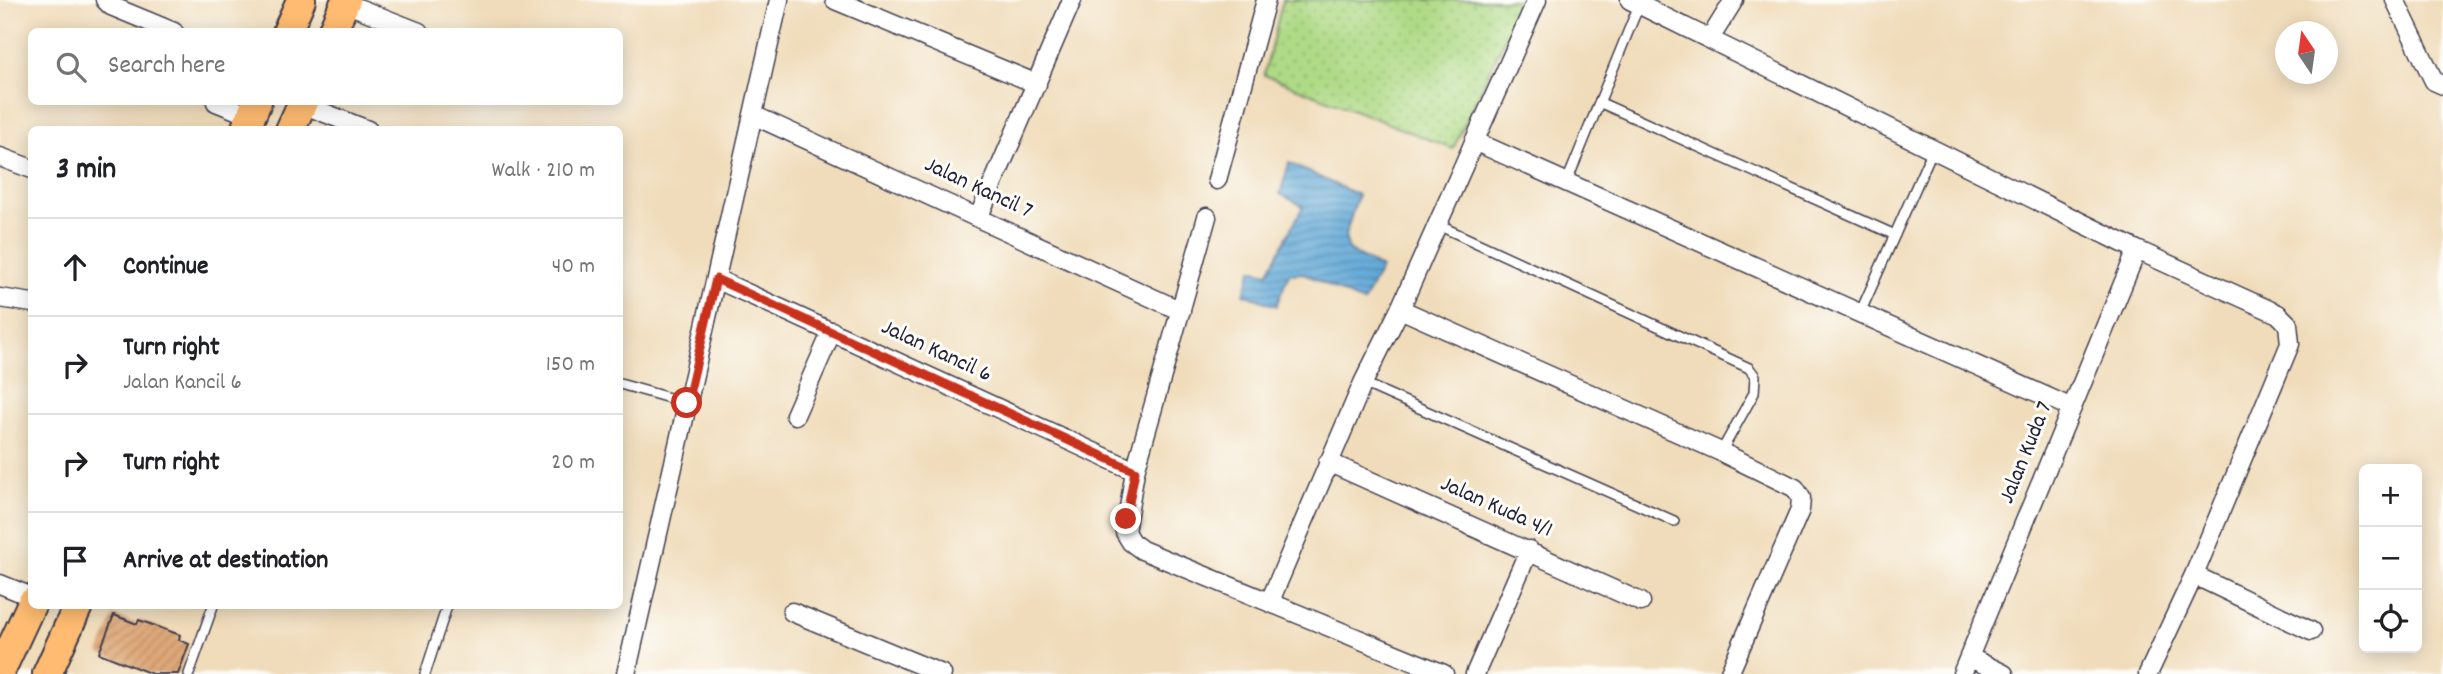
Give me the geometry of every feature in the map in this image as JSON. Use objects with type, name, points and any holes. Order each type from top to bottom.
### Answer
[{"type":"highway","points":[[289,28],[301,0]]},
{"type":"highway","points":[[334,28],[345,1]]},
{"type":"highway","points":[[292,126],[301,105]]},
{"type":"highway","points":[[0,673],[29,609]]},
{"type":"highway","points":[[47,674],[77,609]]},
{"type":"street","points":[[105,0],[111,6],[164,28]]},
{"type":"street","points":[[625,674],[779,0]]},
{"type":"street","points":[[835,0],[1037,84]]},
{"type":"street","points":[[979,216],[1072,0]]},
{"type":"street","points":[[1217,180],[1266,0]]},
{"type":"street","points":[[1270,601],[1363,383],[1401,309],[1537,0]]},
{"type":"street","points":[[1711,37],[1734,0]]},
{"type":"street","points":[[2395,0],[2434,81],[2443,85]]},
{"type":"street","points":[[345,1],[409,28]]},
{"type":"street","points":[[1634,2],[1711,37],[2137,250],[2278,314],[2288,324],[2290,344],[2194,575],[2148,674]]},
{"type":"street","points":[[224,105],[251,116]]},
{"type":"street","points":[[307,105],[358,126]]},
{"type":"street","name":"Jalan Kancil 7","points":[[753,114],[1181,311]]},
{"type":"street","points":[[1474,141],[2071,408]]},
{"type":"street","points":[[0,157],[28,168]]},
{"type":"street","points":[[1207,217],[1135,471],[1125,532],[1131,542],[1142,550],[1444,674]]},
{"type":"street","name":"Jalan Kuda 7","points":[[1965,666],[2137,250]]},
{"type":"street","name":"Jalan Kancil 6","points":[[716,279],[1135,471]]},
{"type":"street","points":[[0,298],[28,302]]},
{"type":"street","points":[[1401,309],[1721,452],[1795,488],[1801,498],[1800,510],[1729,674]]},
{"type":"street","points":[[794,415],[832,331]]},
{"type":"street","name":"Jalan Kuda 4/1","points":[[1328,462],[1530,550],[1641,603]]},
{"type":"street","points":[[1475,674],[1530,550]]},
{"type":"street","points":[[2194,575],[2311,631]]},
{"type":"street","points":[[0,584],[28,595]]},
{"type":"street","points":[[792,612],[942,674]]},
{"type":"street","points":[[1965,666],[2004,674]]},
{"type":"lane","points":[[1566,184],[1601,103],[1634,2]]},
{"type":"lane","points":[[1601,103],[1895,235]]},
{"type":"lane","points":[[1860,313],[1933,149]]},
{"type":"lane","points":[[1438,225],[1749,368],[1755,376],[1754,393],[1721,452]]},
{"type":"lane","points":[[1363,383],[1674,521]]},
{"type":"lane","points":[[623,385],[687,403]]},
{"type":"lane","points":[[189,674],[212,609]]},
{"type":"lane","points":[[425,674],[446,609]]},
{"type":"green space","points":[[1283,0],[1523,0],[1453,149],[1264,75]]},
{"type":"water","points":[[1289,163],[1358,195],[1345,236],[1349,251],[1381,268],[1363,303],[1304,273],[1289,274],[1276,306],[1244,294],[1252,269],[1268,273],[1303,206],[1280,194]]},
{"type":"building","points":[[114,615],[137,624],[139,620],[180,635],[179,640],[189,644],[178,674],[152,674],[99,653]]},
{"type":"route","points":[[687,403],[716,279],[1135,471],[1126,519]]}]
